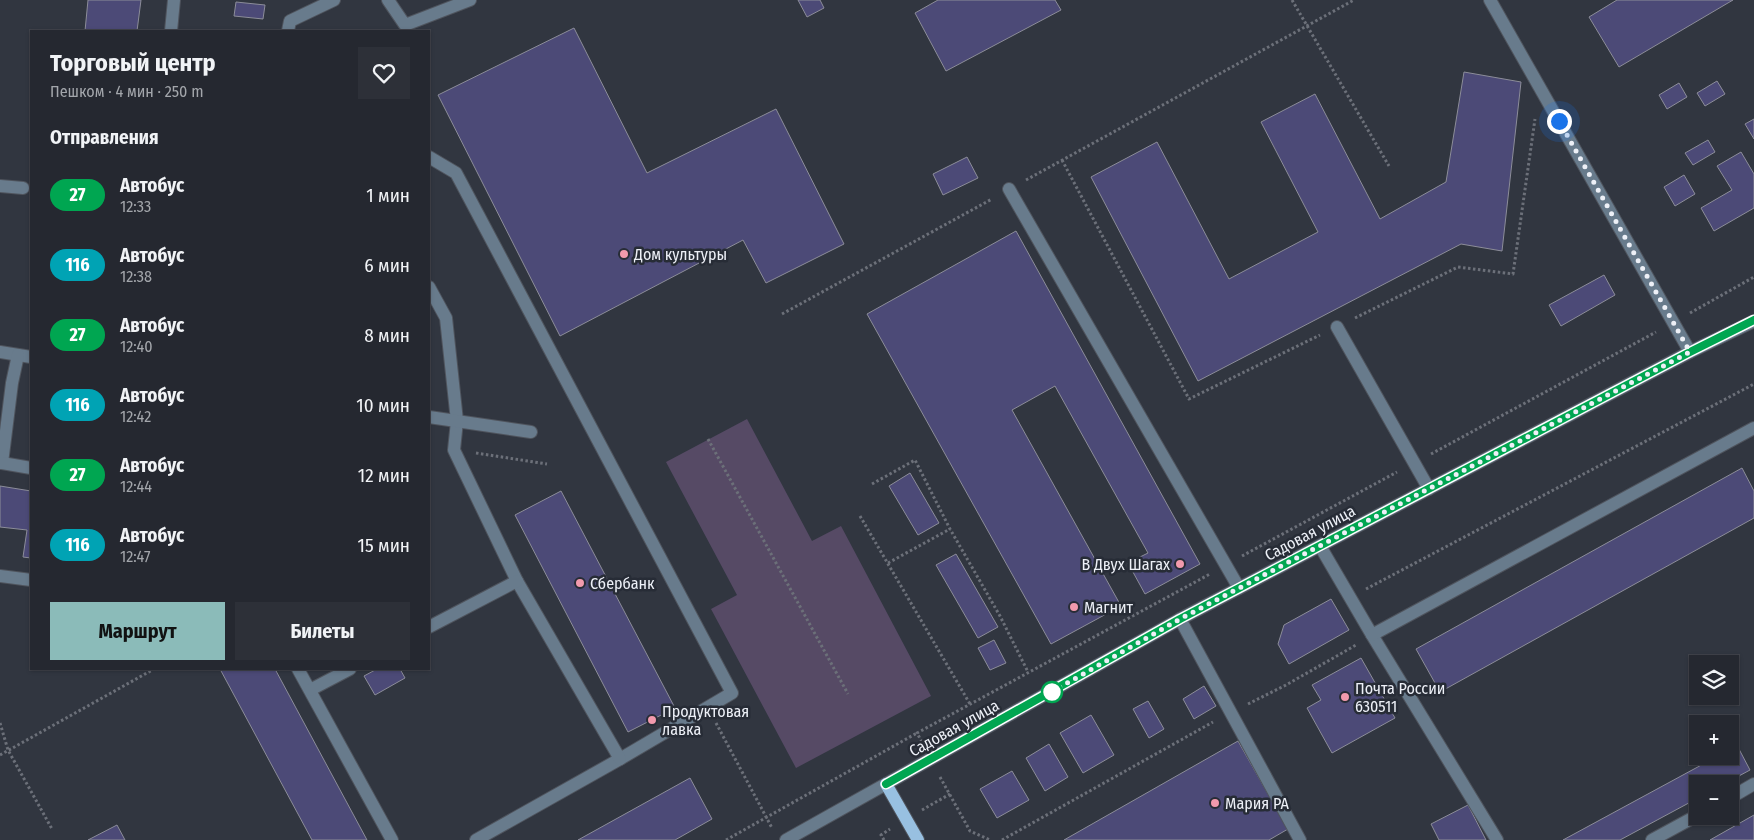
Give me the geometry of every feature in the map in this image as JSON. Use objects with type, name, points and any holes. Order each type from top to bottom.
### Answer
[{"type":"main road","points":[[886,784],[918,840]]},
{"type":"street","points":[[171,30],[174,0]]},
{"type":"street","points":[[288,30],[290,21],[334,0]]},
{"type":"street","points":[[388,0],[405,26],[470,0]]},
{"type":"street","points":[[1490,0],[1690,352]]},
{"type":"street","points":[[430,158],[456,173],[732,693],[476,840]]},
{"type":"street","points":[[0,186],[23,188]]},
{"type":"street","points":[[1009,189],[1239,588]]},
{"type":"street","points":[[430,289],[446,318],[457,421],[454,450],[518,581],[620,759]]},
{"type":"street","name":"Садовая улица","points":[[786,840],[1180,619],[1754,320]]},
{"type":"street","points":[[1337,327],[1429,489]]},
{"type":"street","points":[[0,352],[30,357]]},
{"type":"street","points":[[18,355],[1,463],[30,468]]},
{"type":"street","points":[[430,417],[531,432]]},
{"type":"street","points":[[1372,635],[1754,428]]},
{"type":"street","points":[[1320,546],[1372,635],[1498,840]]},
{"type":"street","points":[[0,576],[30,580]]},
{"type":"street","points":[[430,626],[518,581]]},
{"type":"street","points":[[1180,619],[1300,840]]},
{"type":"street","points":[[299,670],[392,840]]},
{"type":"street","points":[[310,690],[348,670]]},
{"type":"street","points":[[1739,793],[1754,784]]},
{"type":"street","points":[[1652,840],[1689,820]]},
{"type":"path","points":[[1292,0],[1389,166]]},
{"type":"path","points":[[782,314],[1354,0]]},
{"type":"path","points":[[1062,160],[1189,399],[1458,267],[1513,274],[1540,87]]},
{"type":"path","points":[[1350,597],[1754,384]]},
{"type":"path","points":[[708,439],[848,694]]},
{"type":"path","points":[[454,450],[547,464]]},
{"type":"path","points":[[872,484],[915,460],[950,529],[1000,616],[1028,672]]},
{"type":"path","points":[[860,516],[970,704]]},
{"type":"path","points":[[888,563],[950,529]]},
{"type":"path","points":[[1002,840],[1231,712],[1286,685],[1372,635]]},
{"type":"path","points":[[0,755],[152,670]]},
{"type":"path","points":[[707,707],[775,833]]},
{"type":"path","points":[[0,723],[8,750],[52,829]]},
{"type":"path","points":[[726,840],[917,733]]},
{"type":"shaded area","points":[[747,419],[812,541],[841,526],[931,696],[796,768],[711,609],[737,595],[666,462]]},
{"type":"building","points":[[88,0],[141,0],[137,30],[85,30]]},
{"type":"building","points":[[798,0],[820,0],[824,8],[807,17]]},
{"type":"building","points":[[938,0],[1055,0],[1061,10],[946,71],[915,13]]},
{"type":"building","points":[[1617,0],[1733,0],[1619,67],[1589,17]]},
{"type":"building","points":[[236,2],[265,5],[263,19],[234,16]]},
{"type":"building","points":[[574,28],[647,173],[776,109],[844,244],[766,283],[743,240],[560,336],[438,95]]},
{"type":"building","points":[[1464,72],[1521,82],[1502,251],[1461,244],[1198,381],[1091,177],[1157,142],[1229,279],[1318,232],[1261,122],[1315,94],[1380,219],[1446,182]]},
{"type":"building","points":[[1717,81],[1725,94],[1705,106],[1697,93]]},
{"type":"building","points":[[1679,83],[1687,97],[1667,109],[1659,95]]},
{"type":"building","points":[[1754,119],[1754,139],[1745,124]]},
{"type":"building","points":[[1708,140],[1715,152],[1693,165],[1685,153]]},
{"type":"building","points":[[1741,152],[1754,174],[1754,208],[1714,231],[1701,208],[1732,190],[1717,166]]},
{"type":"building","points":[[967,157],[978,178],[943,195],[933,174]]},
{"type":"building","points":[[1684,175],[1695,194],[1675,206],[1664,187]]},
{"type":"building","points":[[1016,231],[1200,564],[1145,594],[1128,563],[1148,553],[1055,386],[1012,410],[1121,606],[1051,644],[867,314]]},
{"type":"building","points":[[1604,275],[1615,295],[1561,326],[1549,305]]},
{"type":"building","points":[[1742,468],[1754,491],[1754,518],[1440,692],[1416,649]]},
{"type":"building","points":[[910,473],[939,523],[918,535],[889,486]]},
{"type":"building","points":[[0,486],[30,491],[30,558],[23,557],[27,530],[0,527]]},
{"type":"building","points":[[561,491],[675,708],[628,732],[515,515]]},
{"type":"building","points":[[956,554],[998,627],[978,638],[936,565]]},
{"type":"building","points":[[1331,599],[1349,630],[1289,664],[1278,644],[1284,625]]},
{"type":"building","points":[[994,640],[1006,663],[990,670],[978,648]]},
{"type":"building","points":[[1361,658],[1395,718],[1332,753],[1307,708],[1321,700],[1312,685]]},
{"type":"building","points":[[221,670],[276,670],[367,840],[312,840]]},
{"type":"building","points":[[375,670],[401,670],[405,678],[375,695],[364,676]]},
{"type":"building","points":[[1204,686],[1216,706],[1194,719],[1183,699]]},
{"type":"building","points":[[1148,701],[1164,729],[1149,738],[1133,709]]},
{"type":"building","points":[[1091,715],[1114,755],[1083,773],[1060,733]]},
{"type":"building","points":[[1238,741],[1288,829],[1269,840],[1064,840]]},
{"type":"building","points":[[1049,744],[1068,777],[1045,791],[1026,758]]},
{"type":"building","points":[[1739,749],[1750,770],[1739,776],[1689,775],[1689,803],[1620,840],[1563,840],[1701,765],[1739,765]]},
{"type":"building","points":[[1012,771],[1029,800],[997,818],[980,789]]},
{"type":"building","points":[[690,778],[712,819],[675,840],[578,840]]},
{"type":"building","points":[[1468,805],[1486,840],[1439,840],[1431,824]]},
{"type":"building","points":[[1754,815],[1754,840],[1710,840],[1739,825]]},
{"type":"building","points":[[117,825],[125,840],[88,840]]},
{"type":"bus line","name":"27","points":[[886,784],[1180,619],[1754,320]]},
{"type":"place","name":"Дом культуры","points":[[624,254]]},
{"type":"place","name":"В Двух Шагах","points":[[1180,564]]},
{"type":"place","name":"Сбербанк","points":[[580,583]]},
{"type":"place","name":"Магнит","points":[[1074,607]]},
{"type":"place","name":"Почта России 630511","points":[[1345,697]]},
{"type":"place","name":"Продуктовая лавка","points":[[652,720]]},
{"type":"place","name":"Мария РА","points":[[1215,803]]},
{"type":"route","points":[[1052,692],[1048,694],[1180,619],[1690,352],[1559,121]]}]
